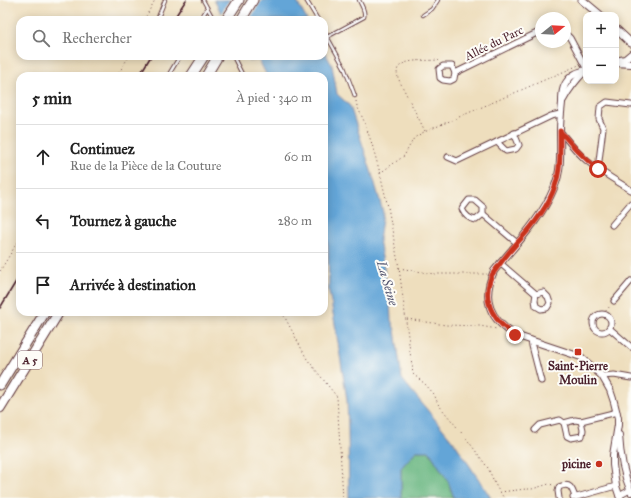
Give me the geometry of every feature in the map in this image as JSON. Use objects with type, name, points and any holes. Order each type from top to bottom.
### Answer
[{"type":"highway","points":[[229,16],[239,0]]},
{"type":"highway","points":[[243,16],[253,0]]},
{"type":"highway","points":[[194,72],[201,60]]},
{"type":"highway","points":[[208,72],[216,60]]},
{"type":"highway","name":"A 5","points":[[0,385],[43,316]]},
{"type":"highway","name":"A 5","points":[[0,408],[58,316]]},
{"type":"main road","points":[[582,0],[596,12]]},
{"type":"main road","points":[[619,32],[631,42]]},
{"type":"street","name":"Allée du Parc","points":[[455,73],[535,35]]},
{"type":"street","points":[[571,40],[583,63]]},
{"type":"street","points":[[619,61],[625,59],[631,54]]},
{"type":"street","points":[[619,62],[631,64]]},
{"type":"street","name":"Allée du Parc","points":[[444,66],[452,66],[455,73],[454,79],[450,81],[443,80],[440,78],[439,69],[444,66]]},
{"type":"street","points":[[583,73],[575,81],[562,101],[560,114],[560,155],[555,187],[543,210],[534,223],[494,272],[490,280],[488,300],[491,310],[498,321],[507,330],[515,335],[581,357],[602,376],[610,390],[617,412],[618,425],[620,456],[631,491],[619,497],[615,483],[613,465],[613,455],[618,425]]},
{"type":"street","points":[[598,169],[603,128],[599,119],[600,107],[607,102],[631,104]]},
{"type":"street","points":[[448,157],[457,161],[514,133],[552,116],[560,114]]},
{"type":"street","points":[[560,131],[586,160],[631,190]]},
{"type":"street","points":[[497,142],[506,151],[516,149],[519,145],[514,133]]},
{"type":"street","points":[[483,214],[476,220],[471,219],[464,214],[462,209],[469,200],[475,200],[483,207],[483,214],[517,243]]},
{"type":"street","points":[[612,225],[631,202]]},
{"type":"street","points":[[500,263],[536,294]]},
{"type":"street","points":[[614,301],[631,281]]},
{"type":"street","points":[[600,314],[607,316],[610,320],[609,328],[603,331],[597,330],[593,321],[594,318],[600,314]]},
{"type":"street","points":[[609,328],[631,347]]},
{"type":"street","points":[[531,340],[541,381]]},
{"type":"street","points":[[602,376],[614,375],[631,378]]},
{"type":"street","points":[[535,430],[540,425],[560,420],[564,423],[575,420],[582,421],[617,412]]},
{"type":"street","points":[[564,423],[567,436],[571,438],[582,436],[582,421]]},
{"type":"street","points":[[559,498],[559,488],[564,485],[573,489],[574,498],[615,483],[620,477],[628,480]]},
{"type":"lane","points":[[159,16],[165,0]]},
{"type":"lane","points":[[204,0],[212,16]]},
{"type":"lane","points":[[306,0],[316,16]]},
{"type":"lane","points":[[328,36],[364,17],[364,10],[359,0]]},
{"type":"lane","points":[[423,15],[432,8],[438,0]]},
{"type":"lane","points":[[203,16],[208,8]]},
{"type":"lane","points":[[328,39],[344,67],[355,96]]},
{"type":"lane","points":[[170,72],[178,60]]},
{"type":"lane","points":[[235,60],[241,72]]},
{"type":"path","points":[[146,16],[156,0]]},
{"type":"path","points":[[119,72],[127,60]]},
{"type":"path","points":[[425,131],[398,78],[397,70],[406,62],[438,60],[444,66]]},
{"type":"path","points":[[380,173],[404,156],[414,138],[425,131],[583,63]]},
{"type":"path","points":[[355,96],[357,106],[372,144],[380,173],[400,268],[413,374],[434,394],[438,404],[470,442],[488,468],[504,498]]},
{"type":"path","points":[[0,272],[16,245]]},
{"type":"path","points":[[400,268],[434,274],[486,274],[492,276]]},
{"type":"path","points":[[603,314],[614,301]]},
{"type":"path","points":[[284,316],[307,359],[337,397],[343,498]]},
{"type":"path","points":[[406,319],[446,325],[480,326],[507,330]]},
{"type":"path","points":[[500,492],[526,488],[532,489],[550,484],[559,488]]},
{"type":"green space","points":[[416,451],[429,451],[448,481],[454,498],[401,498],[401,468]]},
{"type":"water","points":[[214,0],[296,0],[305,16],[223,16]]},
{"type":"water","points":[[328,58],[332,65],[337,94],[350,106],[383,212],[379,240],[390,302],[391,320],[395,330],[402,379],[456,445],[491,498],[454,498],[448,481],[429,451],[416,451],[401,468],[401,498],[349,498],[347,400],[329,292],[328,72],[265,72],[259,60],[328,60]]},
{"type":"pier","points":[[230,0],[262,0],[252,16],[220,15]]},
{"type":"railway","points":[[176,16],[186,0]]},
{"type":"railway","points":[[141,72],[149,60]]},
{"type":"railway","points":[[0,308],[16,282]]},
{"type":"place","name":"Saint-Pierre Moulin","points":[[578,352]]},
{"type":"place","name":"picine","points":[[599,464]]},
{"type":"route","points":[[515,335],[507,330],[498,321],[491,310],[488,300],[490,280],[494,272],[534,223],[543,210],[555,187],[560,155],[560,131],[586,160],[598,169]]},
{"type":"water label","name":"La Seine","points":[[388,283]]}]
